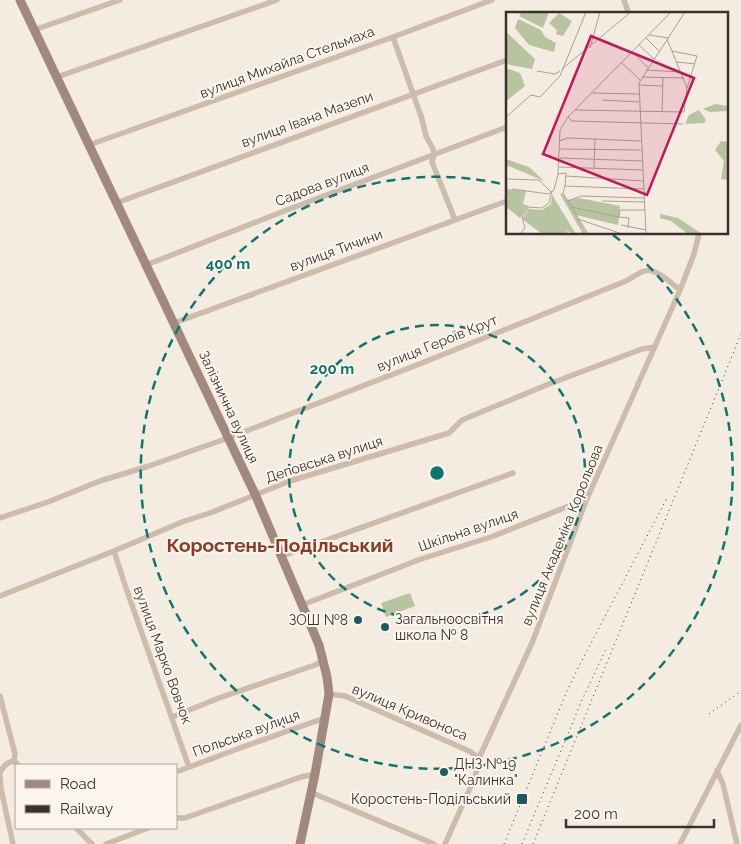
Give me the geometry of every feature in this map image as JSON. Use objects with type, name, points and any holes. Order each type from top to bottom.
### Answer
[{"type":"street","name":"Залізнична вулиця","points":[[20,0],[255,494],[319,645],[329,694],[300,844]]},
{"type":"street","points":[[34,30],[120,0]]},
{"type":"street","points":[[57,77],[277,0]]},
{"type":"street","name":"вулиця Михайла Стельмаха","points":[[89,145],[492,0]]},
{"type":"street","points":[[624,0],[628,12]]},
{"type":"street","points":[[393,37],[426,136],[433,149],[432,162],[455,220]]},
{"type":"street","name":"вулиця Івана Мазепи","points":[[116,202],[506,60]]},
{"type":"street","name":"Садова вулиця","points":[[146,265],[506,127]]},
{"type":"street","name":"вулиця Тичини","points":[[174,323],[506,202]]},
{"type":"street","name":"вулиця Академіка Корольова","points":[[445,844],[475,776],[479,758],[532,643],[586,501],[680,290],[694,254],[699,235]]},
{"type":"street","name":"вулиця Героїв Крут","points":[[0,518],[48,502],[100,481],[228,438],[626,281],[643,271],[650,270],[656,272],[680,290]]},
{"type":"street","name":"Деповська вулиця","points":[[0,596],[114,551],[166,528],[210,513],[290,481],[449,434],[462,420],[549,384],[642,349],[655,346]]},
{"type":"street","points":[[282,556],[513,474]]},
{"type":"street","name":"Шкільна вулиця","points":[[302,605],[586,501]]},
{"type":"street","name":"вулиця Марко Вовчок","points":[[114,551],[190,767]]},
{"type":"street","points":[[172,717],[323,661]]},
{"type":"street","name":"вулиця Кривоноса","points":[[329,694],[345,696],[469,751],[479,758]]},
{"type":"street","points":[[0,696],[16,763],[10,762],[2,766],[0,774],[1,790],[13,844]]},
{"type":"street","name":"Польська вулиця","points":[[178,771],[319,720],[324,721]]},
{"type":"street","points":[[680,844],[741,725]]},
{"type":"street","points":[[717,770],[723,784],[737,844]]},
{"type":"street","points":[[178,818],[185,818],[301,777],[315,774]]},
{"type":"street","points":[[310,792],[434,844]]},
{"type":"street","points":[[77,829],[92,844]]},
{"type":"street","points":[[106,844],[145,829]]},
{"type":"green space","points":[[410,593],[415,606],[386,617],[381,603]]},
{"type":"railway","points":[[533,844],[741,334]]},
{"type":"railway","points":[[504,844],[567,691],[667,498]]},
{"type":"railway","points":[[522,844],[582,700],[606,649]]},
{"type":"railway","points":[[709,714],[741,691]]},
{"type":"place","name":"ЗОШ №8","points":[[358,620]]},
{"type":"place","name":"Загальноосвітня школа № 8","points":[[385,627]]},
{"type":"place","name":"ДНЗ №19 \"Калинка\"","points":[[444,772]]},
{"type":"place","name":"Коростень-Подільський","points":[[522,799]]},
{"type":"district","name":"Коростень-Подільський","points":[[280,545]]}]
